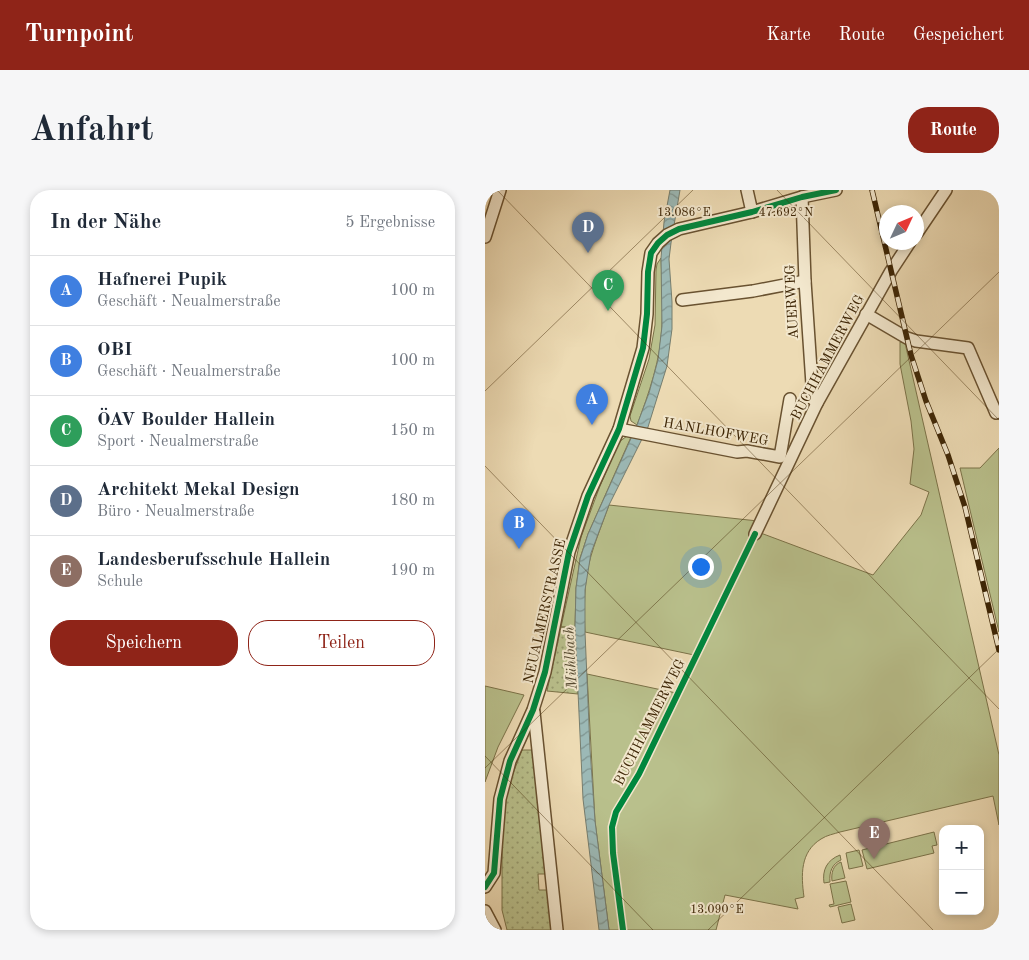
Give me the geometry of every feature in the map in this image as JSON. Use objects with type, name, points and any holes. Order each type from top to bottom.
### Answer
[{"type":"street","points":[[485,237],[500,190]]},
{"type":"street","points":[[747,190],[752,212],[802,197],[836,190]]},
{"type":"street","points":[[924,223],[946,190]]},
{"type":"street","name":"AUERWEG","points":[[802,197],[805,281],[813,399],[817,403]]},
{"type":"street","name":"NEUALMERSTRASSE","points":[[485,887],[494,873],[500,799],[510,761],[533,710],[545,672],[569,552],[597,473],[624,430],[643,348],[651,253],[667,235],[689,226],[752,212]]},
{"type":"street","name":"BUCHHAMMERWEG","points":[[755,534],[817,403],[866,314],[905,250]]},
{"type":"street","points":[[681,300],[743,293],[805,281]]},
{"type":"street","points":[[866,314],[907,338],[916,341],[968,348],[996,413]]},
{"type":"street","name":"HANLHOFWEG","points":[[624,430],[737,452],[747,451],[780,457],[790,399]]},
{"type":"street","points":[[786,422],[806,426]]},
{"type":"street","name":"NEUALMERSTRASSE","points":[[533,710],[557,930]]},
{"type":"street","points":[[485,911],[495,930]]},
{"type":"green space","points":[[661,258],[661,337],[657,363],[637,425],[631,421],[630,416],[649,359],[655,325],[656,270]]},
{"type":"green space","points":[[900,342],[905,343],[999,755],[999,825],[993,796],[840,832],[821,839],[809,850],[803,865],[804,897],[795,899],[798,909],[725,895],[716,930],[625,930],[614,845],[618,815],[642,773],[758,532],[873,575],[921,515],[929,492],[910,484],[914,449],[911,421],[900,364]]},
{"type":"green space","points":[[627,436],[631,437],[588,534],[580,558],[576,588],[575,627],[561,627],[581,537],[619,442]]},
{"type":"green space","points":[[999,448],[999,632],[960,468],[980,468]]},
{"type":"green space","points":[[609,505],[758,521],[694,655],[585,632],[587,573]]},
{"type":"green space","points":[[561,627],[575,627],[578,694],[547,691]]},
{"type":"green space","points":[[587,674],[676,693],[613,814],[610,827],[610,845],[621,930],[609,930],[595,821]]},
{"type":"green space","points":[[485,686],[524,695],[498,747],[485,782]]},
{"type":"green space","points":[[522,750],[532,750],[546,874],[538,874],[539,890],[549,890],[553,930],[507,930],[502,910],[502,816],[509,784]]},
{"type":"green space","points":[[934,832],[937,845],[932,846],[934,853],[867,869],[862,850]]},
{"type":"green space","points":[[859,850],[863,866],[849,869],[846,853]]},
{"type":"green space","points":[[840,855],[841,860],[832,869],[830,882],[824,883],[826,866],[835,857]]},
{"type":"green space","points":[[841,862],[845,878],[832,881],[833,870]]},
{"type":"green space","points":[[846,881],[851,902],[830,907],[829,905],[834,904],[830,884]]},
{"type":"green space","points":[[851,904],[855,920],[842,923],[838,907]]},
{"type":"water","points":[[670,190],[680,190],[669,259],[672,329],[667,366],[648,427],[609,505],[591,553],[585,590],[590,749],[595,821],[609,930],[599,930],[583,799],[575,627],[576,588],[580,559],[588,534],[637,425],[649,393],[658,360],[662,326],[661,258],[664,222]]},
{"type":"railway","points":[[872,190],[911,355],[965,507],[999,650]]},
{"type":"cycle path","points":[[485,887],[494,873],[500,799],[510,761],[533,710],[545,672],[569,552],[588,496],[619,429],[643,348],[651,253],[667,235],[679,229],[836,190]]},
{"type":"cycle path","points":[[623,930],[613,853],[612,827],[616,812],[639,774],[755,534]]},
{"type":"place","name":"Architekt Mekal Design","points":[[588,253]]},
{"type":"place","name":"ÖAV Boulder Hallein","points":[[608,311]]},
{"type":"place","name":"Hafnerei Pupik","points":[[592,425]]},
{"type":"place","name":"OBI","points":[[519,549]]},
{"type":"place","name":"Landesberufsschule Hallein","points":[[874,859]]},
{"type":"water label","name":"Mühlbach","points":[[570,658]]}]
